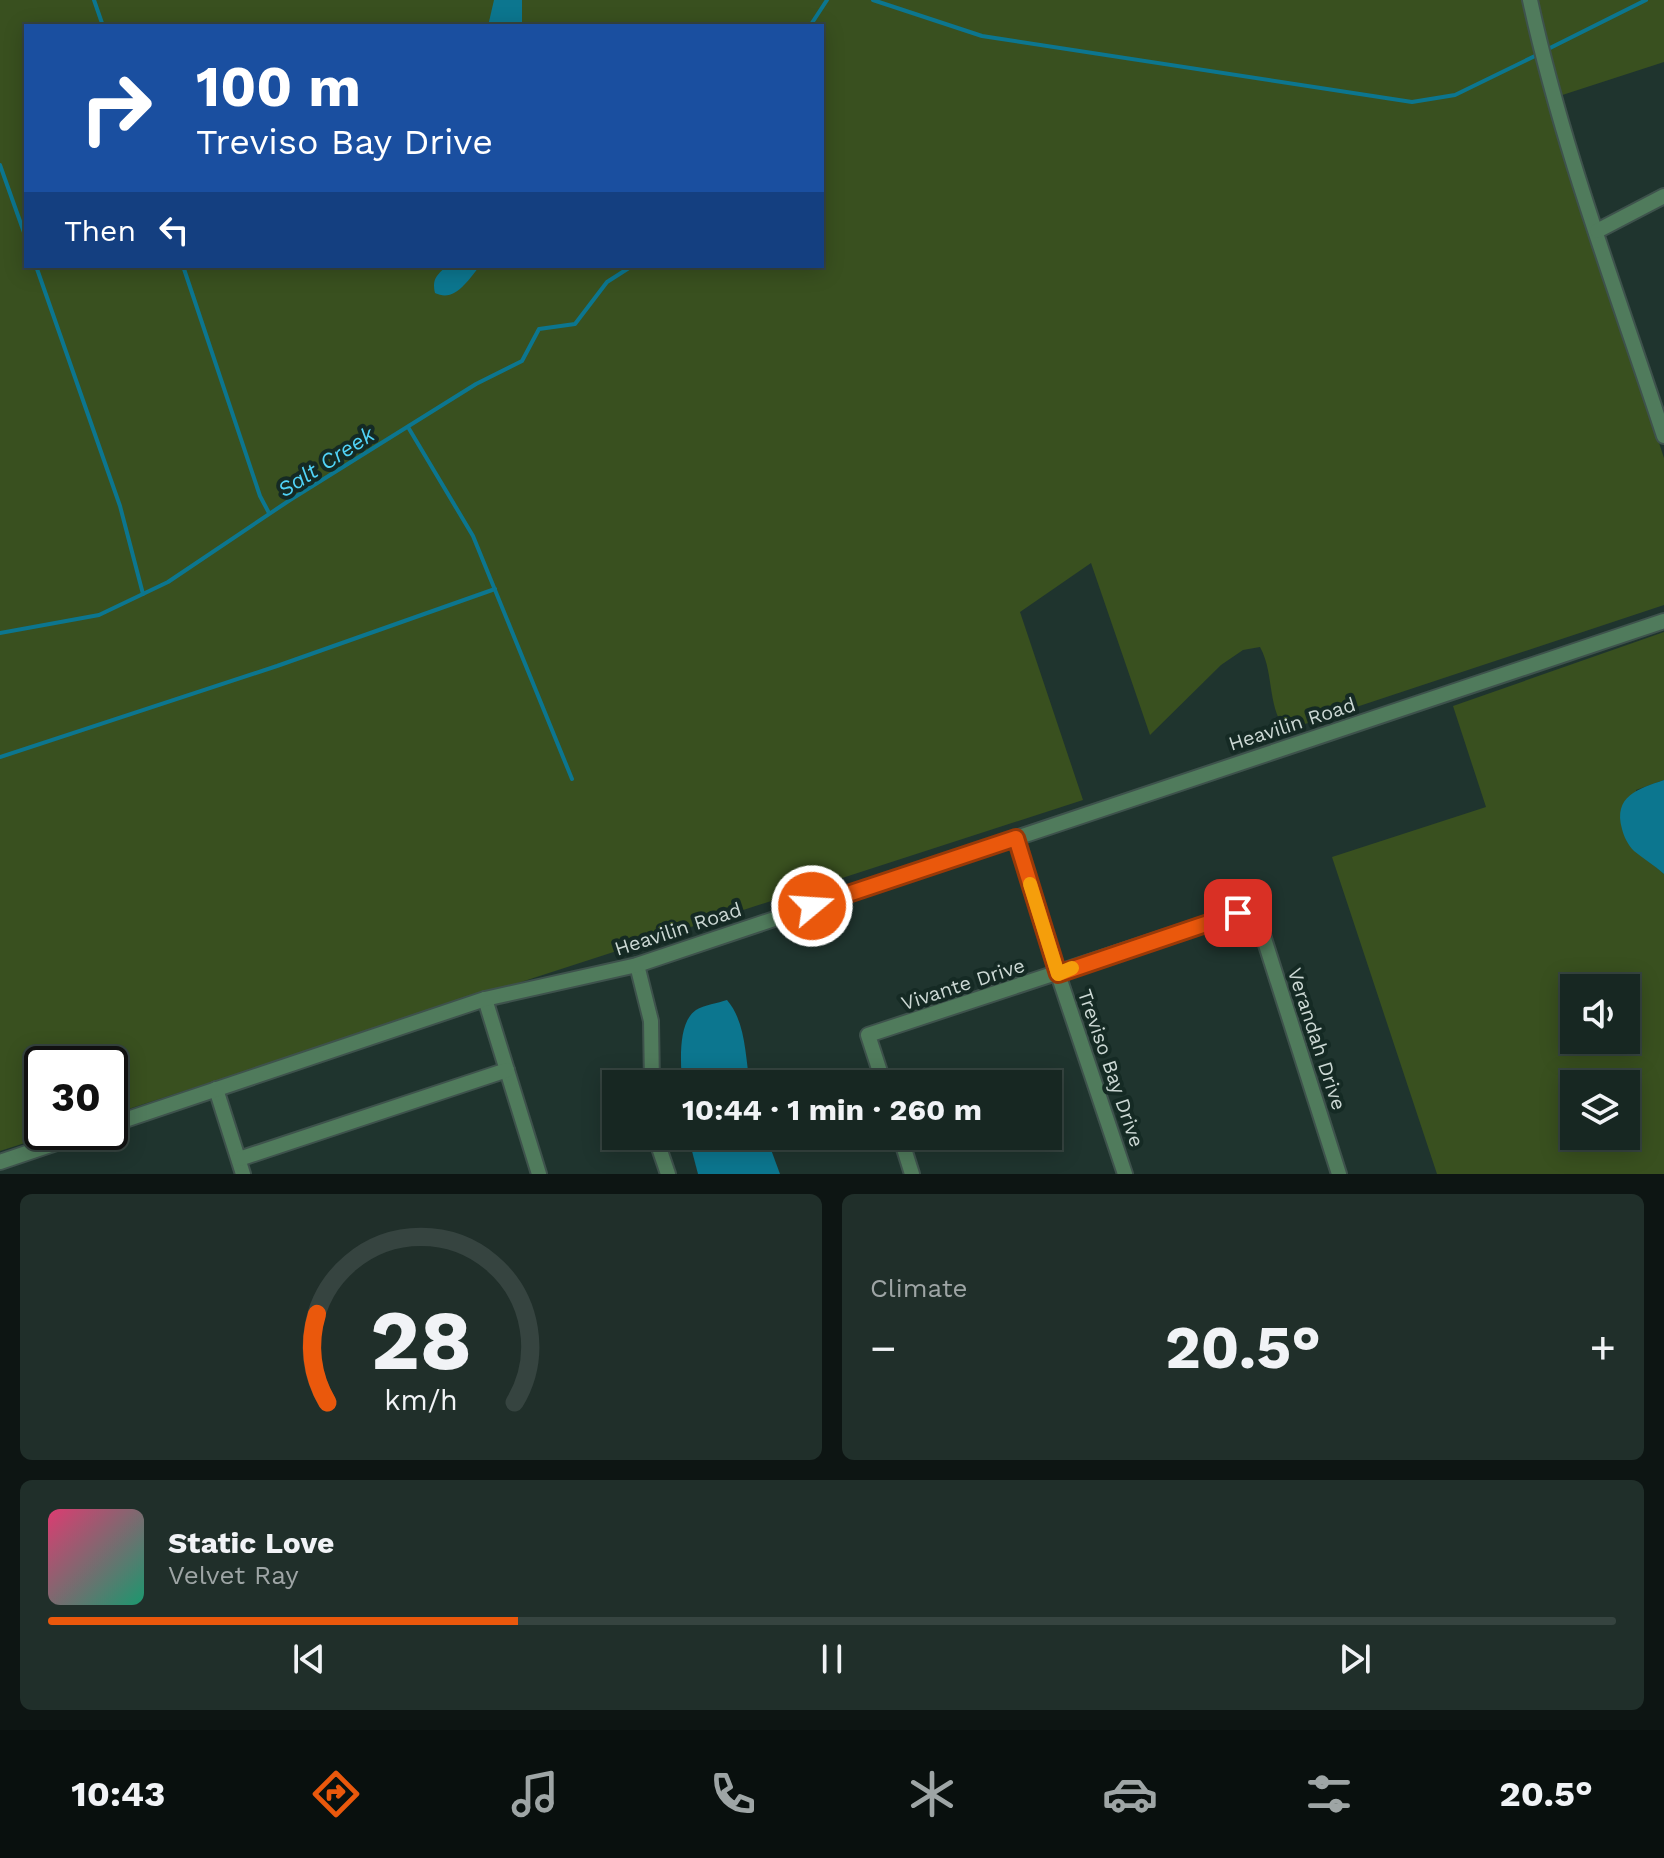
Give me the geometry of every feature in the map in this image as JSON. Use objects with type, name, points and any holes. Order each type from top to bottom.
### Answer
[{"type":"street","points":[[1530,0],[1549,82],[1664,436]]},
{"type":"street","points":[[1597,231],[1664,196]]},
{"type":"street","name":"Heavilin Road","points":[[128,1119],[485,999],[637,965],[1664,621]]},
{"type":"street","name":"Treviso Bay Drive","points":[[1016,838],[1125,1174]]},
{"type":"street","name":"Vivante Drive","points":[[879,1070],[868,1035],[1238,913],[1252,919]]},
{"type":"street","name":"Verandah Drive","points":[[1252,919],[1261,929],[1339,1174]]},
{"type":"street","points":[[637,965],[651,1021],[652,1070]]},
{"type":"street","points":[[485,999],[539,1174]]},
{"type":"street","points":[[216,1089],[241,1167],[507,1070]]},
{"type":"street","points":[[0,1162],[36,1150]]},
{"type":"street","points":[[660,1150],[668,1174]]},
{"type":"street","points":[[904,1150],[912,1174]]},
{"type":"green space","points":[[0,0],[1664,0],[1664,62],[1547,100],[1664,458],[1664,605],[1296,727],[1281,723],[1260,647],[1243,650],[1221,665],[1150,735],[1091,563],[1020,612],[1083,800],[128,1109],[128,1046],[24,1046],[24,1143],[0,1151]]},
{"type":"green space","points":[[1664,632],[1664,780],[1636,790],[1649,861],[1664,874],[1664,1174],[1437,1174],[1332,857],[1486,807],[1453,706]]},
{"type":"water","points":[[494,0],[522,0],[522,24],[488,24]]},
{"type":"water","points":[[444,268],[478,268],[455,293],[449,295],[435,293],[436,278]]},
{"type":"water","points":[[1664,780],[1664,874],[1626,841],[1620,818],[1624,801],[1637,791]]},
{"type":"water","points":[[727,1000],[738,1018],[748,1070],[681,1070],[683,1034],[690,1016],[699,1008]]},
{"type":"water","points":[[692,1150],[771,1150],[780,1174],[698,1174]]},
{"type":"waterway","points":[[94,0],[102,24]]},
{"type":"waterway","name":"Salt Creek","points":[[811,24],[827,0]]},
{"type":"waterway","points":[[873,0],[982,36],[1412,102],[1455,95],[1537,55]]},
{"type":"waterway","points":[[1548,49],[1646,0]]},
{"type":"waterway","points":[[0,165],[24,232]]},
{"type":"waterway","points":[[37,268],[120,506],[143,594]]},
{"type":"waterway","points":[[184,268],[260,496],[269,513]]},
{"type":"waterway","name":"Salt Creek","points":[[0,633],[99,615],[168,582],[290,500],[476,384],[522,361],[539,329],[575,324],[607,282],[629,268]]},
{"type":"waterway","points":[[408,427],[473,536],[572,779]]},
{"type":"waterway","points":[[0,757],[277,666],[495,589]]},
{"type":"slow traffic","points":[[1030,884],[1058,974],[1072,968]]},
{"type":"route","points":[[812,906],[1016,838],[1058,974],[1238,913]]}]
